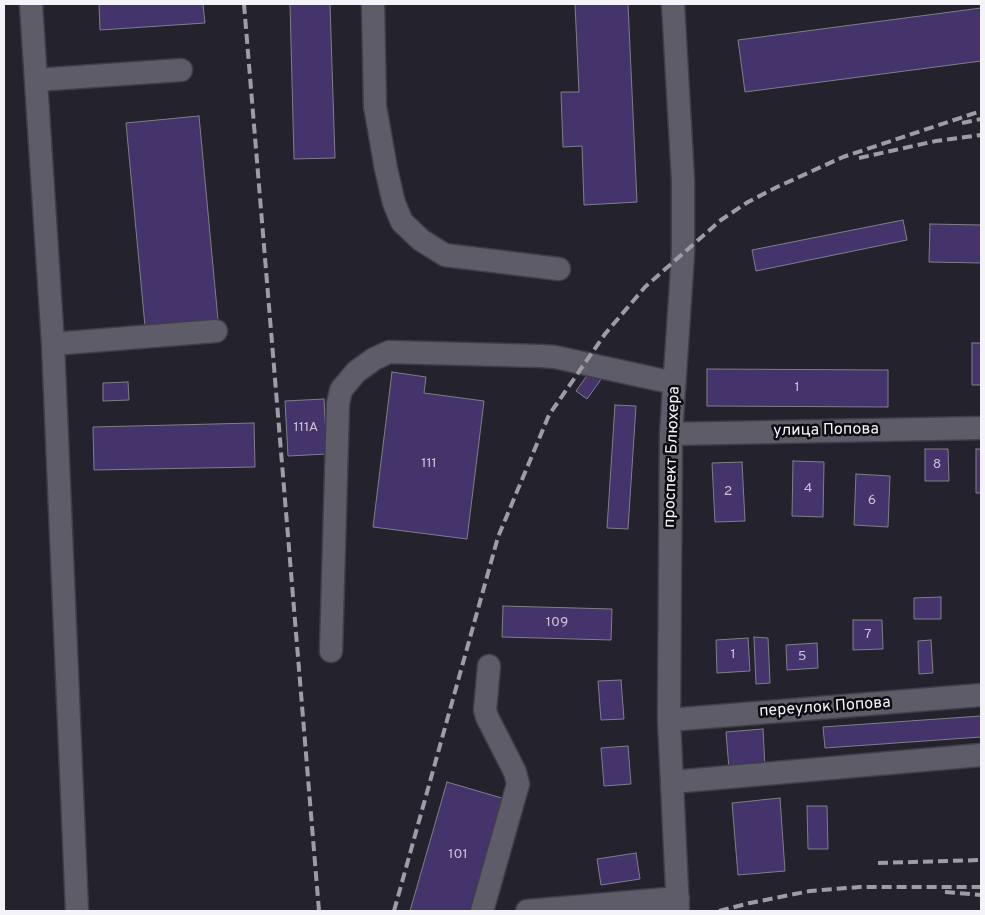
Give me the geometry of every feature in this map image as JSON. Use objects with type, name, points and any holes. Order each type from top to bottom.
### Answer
[{"type":"street","points":[[32,4],[53,344],[77,911]]},
{"type":"street","points":[[373,4],[375,106],[386,169],[394,203],[402,222],[421,240],[444,255],[559,269]]},
{"type":"street","name":"проспект Блюхера","points":[[673,4],[683,180],[683,254],[671,434],[669,720],[678,904]]},
{"type":"street","points":[[36,80],[181,70]]},
{"type":"street","points":[[53,344],[216,331]]},
{"type":"street","points":[[331,651],[338,404],[341,390],[356,372],[374,359],[390,352],[541,356],[555,357],[674,383]]},
{"type":"street","name":"улица Попова","points":[[671,434],[981,428]]},
{"type":"street","points":[[482,911],[518,784],[515,772],[487,718],[485,710],[490,666]]},
{"type":"street","name":"переулок Попова","points":[[669,720],[981,696]]},
{"type":"street","points":[[672,782],[981,755]]},
{"type":"street","points":[[527,911],[678,904]]},
{"type":"building","points":[[99,4],[203,4],[205,23],[100,30]]},
{"type":"building","points":[[290,4],[330,4],[335,158],[294,159]]},
{"type":"building","points":[[575,4],[628,4],[637,202],[584,205],[582,146],[563,147],[561,92],[579,92]]},
{"type":"building","points":[[981,8],[981,61],[745,92],[738,40]]},
{"type":"building","points":[[199,116],[218,320],[145,326],[126,123]]},
{"type":"building","points":[[903,220],[907,240],[756,271],[752,250]]},
{"type":"building","points":[[930,224],[981,225],[981,263],[929,262]]},
{"type":"building","points":[[972,343],[981,343],[981,385],[972,385]]},
{"type":"building","points":[[707,369],[888,370],[888,407],[707,406]]},
{"type":"building","points":[[591,370],[602,378],[587,399],[576,391]]},
{"type":"building","points":[[392,372],[426,377],[424,393],[484,401],[467,539],[373,527]]},
{"type":"building","points":[[128,382],[129,400],[103,401],[103,383]]},
{"type":"building","points":[[324,399],[327,454],[288,456],[285,401]]},
{"type":"building","points":[[615,405],[636,406],[628,529],[607,528]]},
{"type":"building","points":[[254,423],[255,467],[94,470],[93,427]]},
{"type":"building","points":[[925,449],[948,449],[949,481],[925,481]]},
{"type":"building","points":[[976,449],[981,449],[981,493],[976,493]]},
{"type":"building","points":[[793,461],[824,462],[823,517],[792,516]]},
{"type":"building","points":[[742,462],[745,521],[715,522],[712,463]]},
{"type":"building","points":[[856,474],[890,476],[888,527],[854,525]]},
{"type":"building","points":[[941,597],[941,619],[914,619],[914,598]]},
{"type":"building","points":[[503,606],[612,609],[611,640],[502,637]]},
{"type":"building","points":[[853,620],[882,620],[883,649],[853,650]]},
{"type":"building","points":[[754,637],[768,638],[770,683],[756,684]]},
{"type":"building","points":[[748,638],[750,671],[717,673],[716,640]]},
{"type":"building","points":[[931,640],[933,673],[919,674],[918,641]]},
{"type":"building","points":[[817,643],[818,668],[787,670],[786,645]]},
{"type":"building","points":[[621,680],[624,719],[601,720],[598,681]]},
{"type":"building","points":[[981,716],[981,737],[825,748],[823,727]]},
{"type":"building","points":[[763,729],[765,767],[729,769],[726,732]]},
{"type":"building","points":[[628,746],[631,784],[604,786],[601,748]]},
{"type":"building","points":[[447,782],[505,799],[473,911],[410,911]]},
{"type":"building","points":[[780,798],[785,871],[738,875],[732,803]]},
{"type":"building","points":[[807,806],[827,806],[828,849],[808,849]]},
{"type":"building","points":[[636,853],[640,879],[601,885],[597,859]]},
{"type":"railway","points":[[244,4],[319,911]]},
{"type":"railway","points":[[394,911],[498,537],[549,415],[605,334],[645,287],[721,220],[748,202],[843,157],[981,111]]},
{"type":"railway","points":[[962,123],[981,119]]},
{"type":"railway","points":[[859,158],[936,141],[981,135]]},
{"type":"railway","points":[[878,863],[981,860]]},
{"type":"railway","points":[[719,911],[810,891],[860,887],[981,887]]},
{"type":"railway","points":[[945,892],[981,895]]}]
